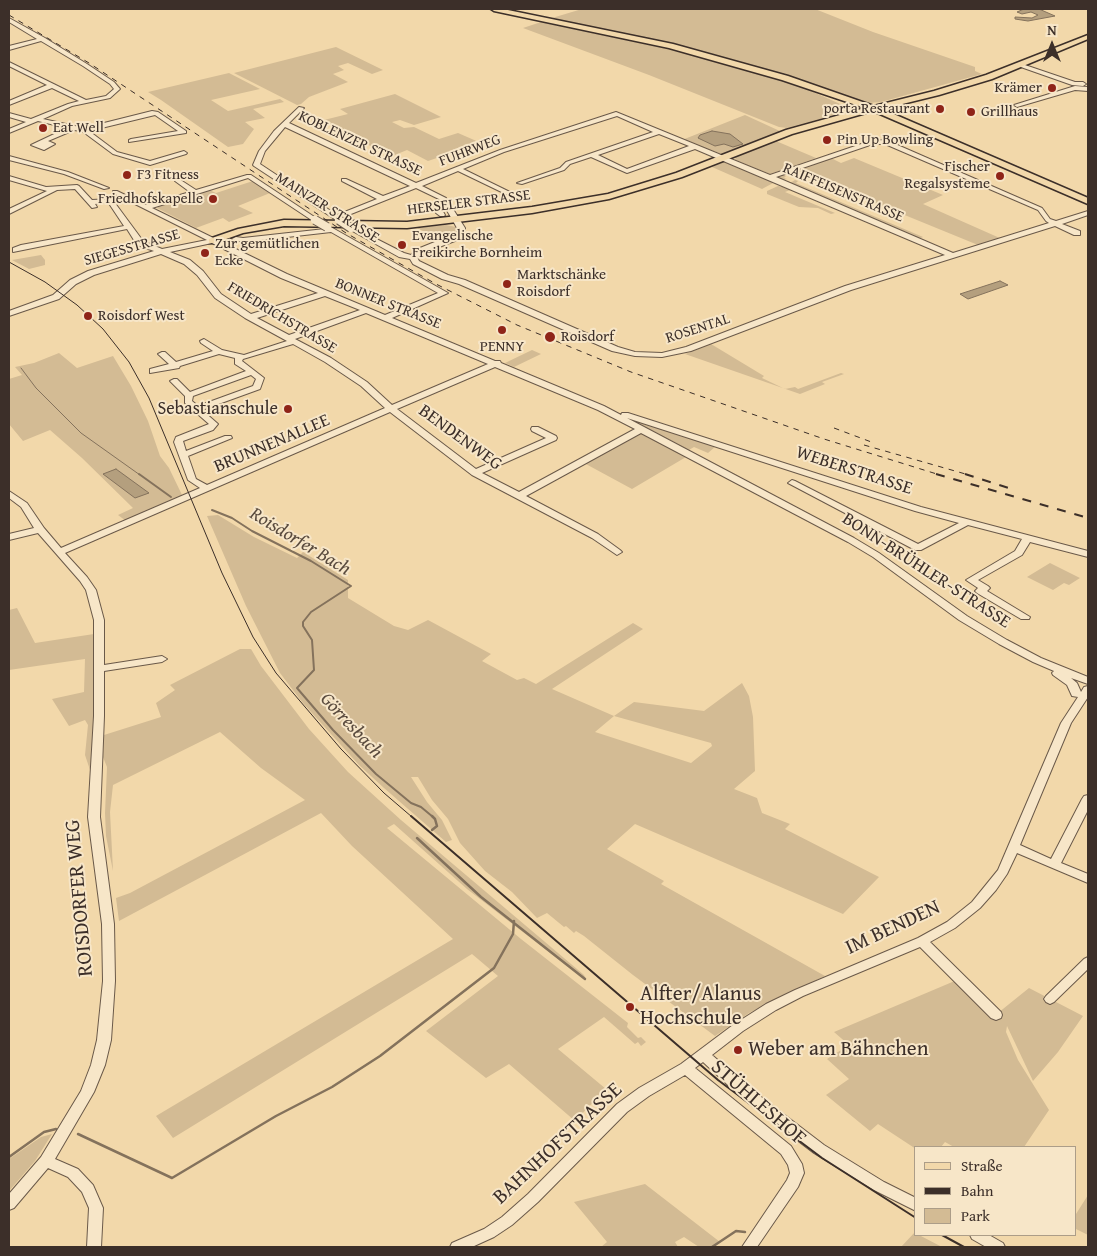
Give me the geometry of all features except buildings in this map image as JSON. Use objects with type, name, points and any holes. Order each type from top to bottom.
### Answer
[{"type":"main road","points":[[494,9],[709,56],[811,86],[902,121],[1088,201]]},
{"type":"main road","name":"HERSELER STRASSE","points":[[212,241],[231,238],[256,227],[284,223],[389,226],[544,208],[609,196],[655,184],[789,132],[936,93],[1010,69],[1088,37]]},
{"type":"main road","points":[[223,246],[223,240],[231,238]]},
{"type":"street","points":[[9,20],[92,70],[118,90],[108,96],[70,106],[9,131]]},
{"type":"street","points":[[9,48],[43,39]]},
{"type":"street","points":[[1032,60],[1035,69]]},
{"type":"street","points":[[9,64],[85,102]]},
{"type":"street","points":[[1022,64],[1055,76],[1074,86]]},
{"type":"street","points":[[1010,69],[1035,69]]},
{"type":"street","points":[[9,103],[53,85]]},
{"type":"street","points":[[1017,105],[1074,86],[1088,86]]},
{"type":"street","points":[[284,124],[300,108]]},
{"type":"street","points":[[9,115],[84,130],[156,113],[184,132],[131,142]]},
{"type":"street","name":"RAIFFEISENSTRASSE","points":[[618,115],[770,177],[951,255]]},
{"type":"street","name":"FUHRWEG","points":[[337,219],[502,151],[618,115]]},
{"type":"street","name":"ROSENTAL","points":[[284,124],[271,138],[256,165],[337,219],[402,255],[413,257],[416,262],[445,277],[462,282],[616,349],[634,354],[662,355],[690,349],[817,302],[834,293],[1088,213]]},
{"type":"street","name":"KOBLENZER STRASSE","points":[[284,124],[444,199],[457,219]]},
{"type":"street","points":[[42,142],[72,128]]},
{"type":"street","points":[[84,130],[115,152],[150,163],[184,153]]},
{"type":"street","points":[[520,183],[562,169],[568,163],[659,132]]},
{"type":"street","points":[[770,177],[872,142],[886,142],[1040,210],[1048,220],[1077,233]]},
{"type":"street","points":[[592,155],[627,171],[696,146]]},
{"type":"street","points":[[9,158],[66,173],[93,183],[102,189],[98,193],[112,198]]},
{"type":"street","points":[[458,169],[516,197]]},
{"type":"street","name":"MAINZER STRASSE","points":[[194,192],[247,176],[260,182],[330,229],[444,293],[385,318]]},
{"type":"street","points":[[9,178],[54,190]]},
{"type":"street","points":[[177,180],[194,192]]},
{"type":"street","points":[[344,180],[383,199]]},
{"type":"street","points":[[9,212],[54,190],[77,187],[94,207],[112,198]]},
{"type":"street","points":[[146,207],[194,192]]},
{"type":"street","name":"BONNER STRASSE","points":[[112,198],[126,198],[284,276],[365,311],[497,363],[612,413],[642,429]]},
{"type":"street","name":"FRIEDRICHSTRASSE","points":[[112,198],[140,243],[194,267],[218,296],[364,384],[392,409]]},
{"type":"street","points":[[442,215],[437,207],[448,204]]},
{"type":"street","points":[[413,257],[418,252],[460,236],[462,231],[457,219]]},
{"type":"street","points":[[16,250],[129,227]]},
{"type":"street","points":[[231,238],[243,240],[330,229]]},
{"type":"street","name":"SIEGESSTRASSE","points":[[9,314],[56,297],[73,282],[86,275],[160,252],[198,246],[212,241]]},
{"type":"street","points":[[251,317],[325,293]]},
{"type":"street","points":[[204,341],[219,352],[239,357],[291,340],[365,311]]},
{"type":"street","points":[[153,371],[176,366],[219,352]]},
{"type":"street","points":[[162,354],[176,366]]},
{"type":"street","points":[[197,409],[258,386],[260,378],[238,362],[239,357]]},
{"type":"street","name":"BRUNNENALLEE","points":[[59,552],[497,363]]},
{"type":"street","points":[[190,394],[252,372]]},
{"type":"street","points":[[174,381],[190,394]]},
{"type":"street","points":[[190,394],[188,400],[214,426],[179,439],[178,442],[192,480],[208,489]]},
{"type":"street","name":"BENDENWEG","points":[[392,409],[476,474],[596,536],[617,552]]},
{"type":"street","name":"WEBERSTRASSE","points":[[612,413],[627,416],[820,478],[967,522],[1088,554]]},
{"type":"street","points":[[476,474],[552,438],[535,429]]},
{"type":"street","points":[[519,496],[642,429]]},
{"type":"street","name":"BONN-BRÜHLER-STRASSE","points":[[642,429],[851,540],[876,555],[963,618],[1037,660],[1087,681]]},
{"type":"street","points":[[182,455],[228,438]]},
{"type":"street","points":[[806,490],[820,478]]},
{"type":"street","points":[[792,483],[918,548],[967,522]]},
{"type":"street","name":"ROISDORFER WEG","points":[[9,494],[24,505],[40,530],[91,590],[99,620],[99,716],[94,812],[108,933],[110,981],[106,1027],[100,1058],[81,1105],[46,1161],[9,1204]]},
{"type":"street","points":[[9,537],[40,530]]},
{"type":"street","points":[[1025,617],[980,590],[985,588],[971,580],[1019,553],[1028,538]]},
{"type":"street","points":[[99,669],[162,659]]},
{"type":"street","points":[[1037,660],[1070,681],[1074,686],[1076,694]]},
{"type":"street","name":"IM BENDEN","points":[[1076,706],[1076,694],[1087,681]]},
{"type":"street","name":"IM BENDEN","points":[[686,1068],[738,1028],[777,1004],[834,977],[922,941],[958,919],[982,899],[1003,872],[1051,758],[1087,681]]},
{"type":"street","points":[[1054,864],[1088,799]]},
{"type":"street","points":[[1014,847],[1088,879]]},
{"type":"street","points":[[922,941],[996,1014]]},
{"type":"street","points":[[1050,999],[1088,962]]},
{"type":"street","points":[[703,1055],[747,1094],[819,1148],[880,1186],[914,1204]]},
{"type":"street","name":"BAHNHOFSTRASSE","points":[[457,1247],[507,1221],[533,1198],[622,1108],[644,1092],[686,1068]]},
{"type":"street","name":"STÜHLESHOF","points":[[686,1068],[786,1150],[796,1164],[797,1173],[793,1183],[749,1247]]},
{"type":"street","points":[[46,1161],[73,1174],[82,1181],[90,1193],[96,1214],[94,1247]]},
{"type":"street","points":[[979,1236],[998,1247]]},
{"type":"green space","points":[[582,9],[815,9],[873,32],[975,67],[975,71],[982,74],[881,102],[868,103],[759,67],[709,53],[552,18]]},
{"type":"green space","points":[[541,22],[692,54],[800,86],[849,108],[845,112],[787,128],[779,127],[649,75],[523,28]]},
{"type":"green space","points":[[336,47],[383,70],[372,74],[348,63],[338,66],[344,70],[333,74],[348,82],[309,97],[297,105],[234,73]]},
{"type":"green space","points":[[229,73],[260,89],[211,100],[228,111],[280,99],[284,102],[253,109],[265,118],[245,122],[254,129],[243,144],[228,147],[148,92]]},
{"type":"green space","points":[[395,94],[441,117],[414,125],[400,120],[392,122],[404,128],[414,127],[439,139],[458,133],[481,143],[428,161],[407,150],[390,157],[324,120],[348,114],[340,109]]},
{"type":"green space","points":[[745,115],[782,132],[722,154],[682,140]]},
{"type":"green space","points":[[776,141],[816,158],[770,174],[735,160],[736,157]]},
{"type":"green space","points":[[829,157],[841,163],[854,158],[943,195],[923,204],[1002,239],[978,245],[797,171],[784,175],[786,176],[784,178],[787,179],[783,180],[777,177]]},
{"type":"green space","points":[[724,162],[775,182],[762,189],[712,167]]},
{"type":"green space","points":[[795,180],[798,181],[796,183],[923,237],[919,239],[790,183]]},
{"type":"green space","points":[[253,181],[270,193],[238,206],[253,213],[229,222],[223,218],[196,228],[157,208],[160,206],[158,205],[207,189],[216,193]]},
{"type":"green space","points":[[778,186],[793,189],[785,192],[835,213],[831,214],[818,208],[799,207],[767,194],[767,191]]},
{"type":"green space","points":[[446,225],[456,227],[458,232],[441,240],[417,228]]},
{"type":"green space","points":[[41,255],[45,260],[45,265],[29,269],[12,260]]},
{"type":"green space","points":[[711,344],[764,376],[762,378],[783,388],[685,354]]},
{"type":"green space","points":[[532,350],[541,354],[514,367],[505,363]]},
{"type":"green space","points":[[59,353],[77,368],[113,356],[131,386],[148,421],[160,456],[169,468],[183,497],[126,521],[118,515],[133,508],[82,458],[50,430],[23,441],[9,424],[9,379],[22,375],[15,367],[34,363]]},
{"type":"green space","points":[[841,373],[844,374],[822,382],[825,384],[800,394],[785,389],[795,387],[798,389]]},
{"type":"green space","points":[[635,420],[716,446],[708,453],[694,447],[689,450]]},
{"type":"green space","points":[[640,432],[686,457],[632,489],[584,463]]},
{"type":"green space","points":[[218,515],[254,537],[297,558],[303,552],[348,580],[348,598],[394,626],[408,630],[428,620],[491,654],[482,661],[517,680],[524,678],[536,684],[633,623],[643,629],[552,689],[614,716],[634,702],[704,711],[742,683],[749,696],[753,717],[755,771],[734,789],[757,798],[762,813],[790,824],[785,829],[879,877],[843,914],[635,824],[607,849],[664,881],[661,884],[825,976],[749,1013],[715,1036],[584,936],[576,931],[574,933],[566,926],[564,927],[547,913],[537,918],[512,892],[485,871],[460,843],[448,819],[432,800],[418,777],[411,777],[427,802],[442,820],[452,840],[446,842],[359,765],[302,702],[280,673],[246,606],[207,516]],"holes":[[[614,716],[711,743],[712,746],[691,763],[595,732]]]},
{"type":"green space","points":[[1050,563],[1080,578],[1069,585],[1064,583],[1053,590],[1027,577]]},
{"type":"green space","points":[[17,608],[35,643],[94,634],[93,750],[90,770],[85,755],[88,725],[85,720],[69,726],[52,699],[84,692],[85,659],[9,670],[9,610]]},
{"type":"green space","points":[[240,649],[251,649],[261,666],[309,729],[348,772],[401,820],[584,975],[586,979],[467,889],[394,824],[387,828],[521,939],[628,1023],[627,1027],[638,1038],[641,1037],[646,1042],[641,1046],[638,1042],[635,1044],[604,1017],[558,1049],[606,1089],[575,1121],[509,1064],[486,1078],[426,1031],[498,976],[472,954],[173,1138],[156,1116],[453,939],[352,846],[321,813],[119,921],[116,898],[130,893],[305,800],[261,768],[220,732],[113,785],[110,812],[113,871],[106,836],[107,767],[103,757],[104,735],[161,717],[156,703],[175,690],[170,685]]},
{"type":"green space","points":[[957,980],[993,1017],[1029,988],[1083,1016],[1058,1052],[1033,1081],[1007,1026],[1006,1032],[1018,1060],[1049,1110],[1025,1146],[952,1146],[945,1142],[942,1146],[914,1146],[914,1148],[878,1124],[870,1131],[826,1095],[849,1079],[827,1059],[849,1045],[834,1032]]},
{"type":"green space","points":[[52,1134],[35,1161],[9,1191],[9,1159],[41,1137]]},
{"type":"green space","points":[[645,1184],[720,1242],[714,1247],[699,1247],[684,1237],[675,1242],[678,1247],[601,1247],[607,1242],[574,1202]]},
{"type":"green space","points":[[1088,1195],[1088,1235],[1077,1230],[1077,1212]]},
{"type":"green space","points":[[914,1233],[914,1236],[921,1236],[942,1247],[901,1247]]},
{"type":"shaded area","points":[[1024,9],[1039,9],[1055,16],[1028,21],[1015,19],[1015,17],[1032,18],[1038,15],[1031,12],[1022,14],[1017,12]]},
{"type":"shaded area","points":[[712,131],[730,134],[743,144],[733,147],[724,144],[715,146],[698,138],[700,135]]},
{"type":"shaded area","points":[[1000,281],[1008,285],[968,299],[960,294]]},
{"type":"shaded area","points":[[116,469],[149,493],[135,498],[103,474]]},
{"type":"waterway","name":"Roisdorfer Bach","points":[[21,368],[36,388],[81,433],[140,475]]},
{"type":"waterway","name":"Roisdorfer Bach","points":[[139,474],[171,497]]},
{"type":"waterway","name":"Görresbach","points":[[212,510],[232,518],[252,531],[311,561],[351,586],[311,612],[303,622],[303,626],[312,640],[314,670],[297,688],[333,730],[376,774],[411,803],[421,807],[433,817]]},
{"type":"waterway","name":"Görresbach","points":[[432,830],[437,826],[433,817]]},
{"type":"waterway","name":"Görresbach","points":[[417,838],[481,897],[514,923]]},
{"type":"waterway","points":[[78,1134],[172,1178],[276,1116],[332,1087],[380,1056],[494,968],[513,934],[514,923]]},
{"type":"waterway","name":"Görresbach","points":[[514,923],[585,979]]},
{"type":"waterway","points":[[9,1157],[44,1132],[56,1129]]},
{"type":"waterway","name":"Görresbach","points":[[712,1247],[736,1231],[745,1232]]},
{"type":"tram line","points":[[9,262],[45,282],[77,305],[103,329],[129,362],[149,398],[222,573],[253,637],[276,673],[341,749],[384,793],[412,817]]},
{"type":"tram line","points":[[411,816],[718,1080],[822,1158],[914,1217]]},
{"type":"tram line","points":[[944,1236],[964,1247]]},
{"type":"railway","points":[[9,15],[89,63],[346,233],[436,284],[517,325],[631,372],[824,439],[940,475]]},
{"type":"railway","points":[[834,428],[874,443]]},
{"type":"railway","points":[[864,445],[969,475]]},
{"type":"railway","points":[[936,474],[1088,518]]},
{"type":"railway","points":[[965,474],[1012,489]]},
{"type":"place","name":"Krämer","points":[[1052,88]]},
{"type":"place","name":"porta Restaurant","points":[[940,109]]},
{"type":"place","name":"Grillhaus","points":[[971,112]]},
{"type":"place","name":"Eat Well","points":[[43,128]]},
{"type":"place","name":"Pin Up Bowling","points":[[827,140]]},
{"type":"place","name":"F3 Fitness","points":[[127,175]]},
{"type":"place","name":"Fischer Regalsysteme","points":[[1000,176]]},
{"type":"place","name":"Friedhofskapelle","points":[[213,199]]},
{"type":"place","name":"Evangelische Freikirche Bornheim","points":[[402,245]]},
{"type":"place","name":"Zur gemütlichen Ecke","points":[[205,253]]},
{"type":"place","name":"Marktschänke Roisdorf","points":[[507,284]]},
{"type":"place","name":"Roisdorf West","points":[[88,316]]},
{"type":"place","name":"PENNY","points":[[502,330]]},
{"type":"place","name":"Roisdorf","points":[[550,337]]},
{"type":"place","name":"Sebastianschule","points":[[288,409]]},
{"type":"place","name":"Alfter/Alanus Hochschule","points":[[630,1007]]},
{"type":"place","name":"Weber am Bähnchen","points":[[738,1050]]}]
